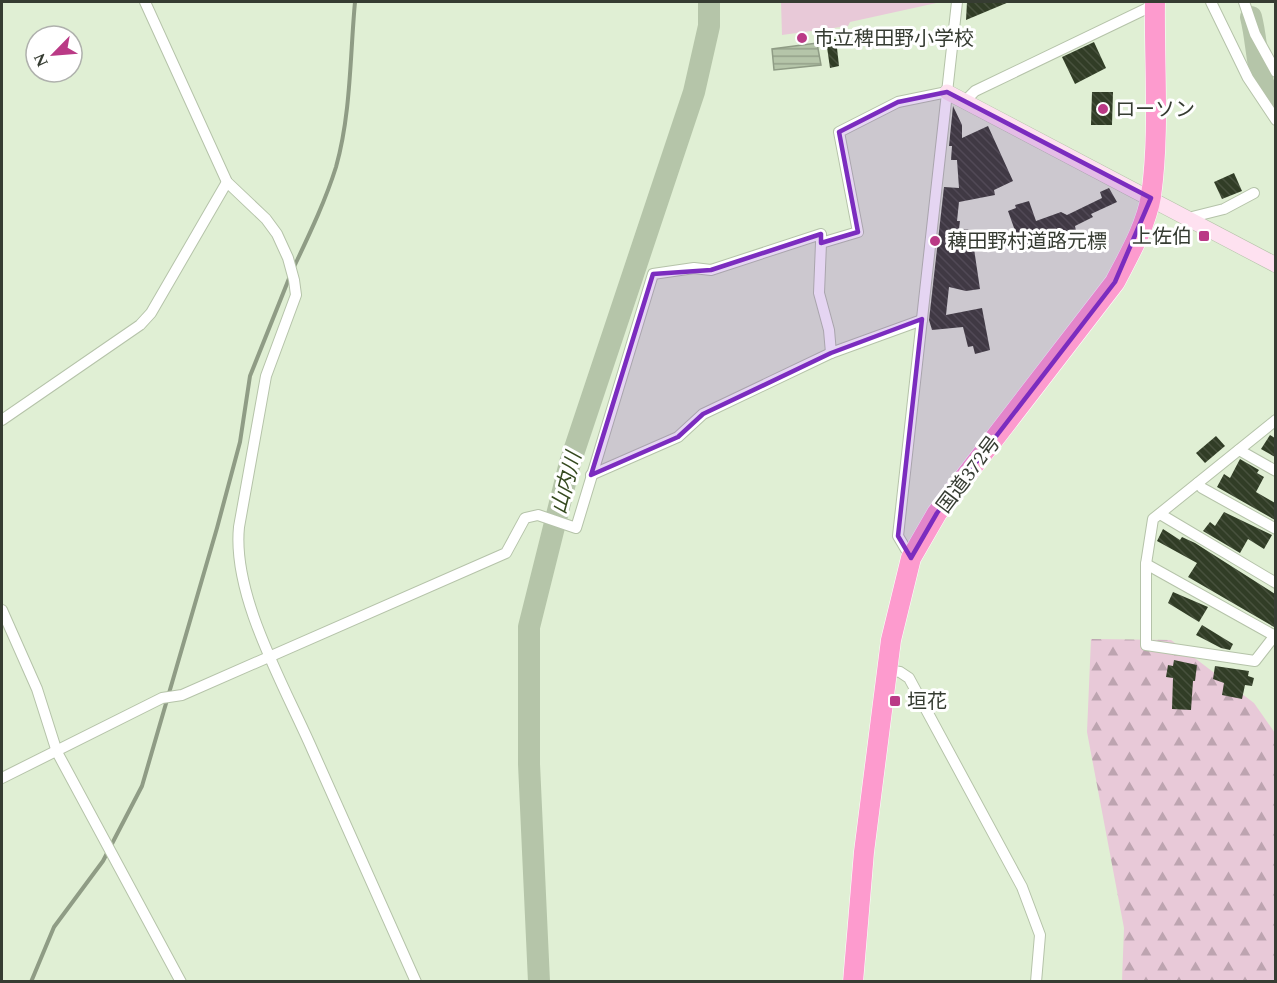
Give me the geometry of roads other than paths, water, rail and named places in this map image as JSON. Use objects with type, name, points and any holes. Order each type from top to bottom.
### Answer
[{"type":"highway","name":"国道372号","points":[[853,981],[864,852],[887,670],[899,598],[911,558],[938,513],[1115,282],[1136,241],[1151,198],[1158,3]]},
{"type":"street","points":[[145,2],[226,182],[266,219],[277,234],[288,258],[296,295],[266,376],[237,548],[239,571],[271,656],[416,981]]},
{"type":"street","points":[[911,558],[898,536],[957,2]]},
{"type":"street","points":[[1211,2],[1248,78],[1275,120]]},
{"type":"street","points":[[1244,2],[1255,34],[1275,72]]},
{"type":"street","points":[[966,100],[975,91],[1158,3]]},
{"type":"street","points":[[821,243],[858,232],[839,132],[898,102],[947,92],[1275,265]]},
{"type":"street","points":[[2,420],[140,325],[151,314],[226,182]]},
{"type":"street","points":[[1188,218],[1224,209],[1254,193]]},
{"type":"street","points":[[2,778],[162,698],[182,695],[506,553],[525,518],[538,514],[576,528],[653,274],[694,268],[711,270],[821,234],[819,292],[829,330],[831,353]]},
{"type":"street","points":[[591,475],[678,437],[703,414],[831,353],[922,320]]},
{"type":"street","points":[[1146,564],[1275,635],[1255,661],[1146,645],[1146,564],[1153,519],[1275,420]]},
{"type":"street","points":[[1239,450],[1275,471]]},
{"type":"street","points":[[1198,483],[1202,488],[1275,529]]},
{"type":"street","points":[[1160,514],[1275,584]]},
{"type":"street","points":[[2,610],[37,689],[57,752],[181,981]]},
{"type":"street","points":[[887,670],[900,672],[909,678],[1022,887],[1040,935],[1036,981]]},
{"type":"waterway","points":[[293,269],[327,193],[341,147],[345,126],[355,2]]},
{"type":"waterway","name":"山内川","points":[[539,982],[529,764],[529,627],[570,463],[694,92],[709,26],[709,2]]},
{"type":"waterway","points":[[1251,17],[1264,86],[1276,107]]},
{"type":"waterway","points":[[31,982],[54,927],[103,861],[142,786],[240,442],[250,376],[290,276]]},
{"type":"place","name":"市立稗田野小学校","points":[[802,38]]},
{"type":"place","name":"ローソン","points":[[1103,109]]},
{"type":"place","name":"上佐伯","points":[[1204,236]]},
{"type":"place","name":"薭田野村道路元標","points":[[935,241]]},
{"type":"place","name":"垣花","points":[[895,701]]}]
